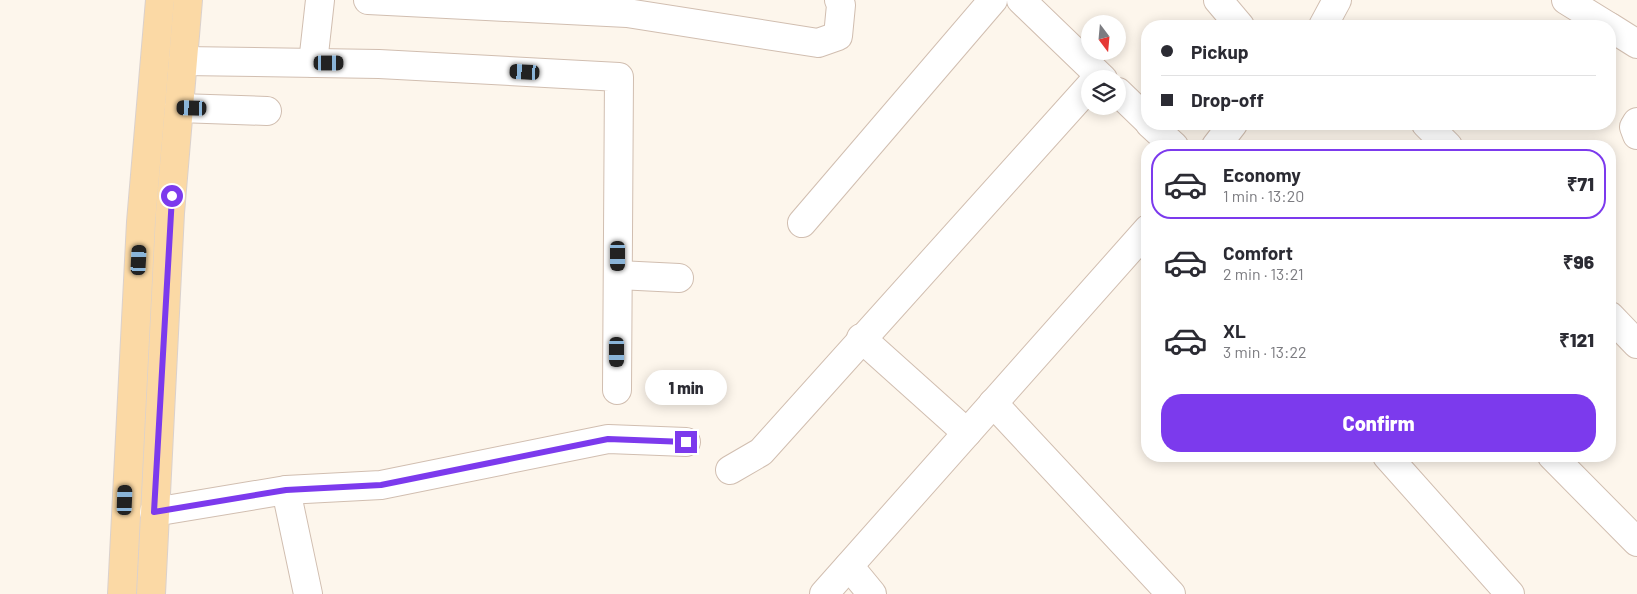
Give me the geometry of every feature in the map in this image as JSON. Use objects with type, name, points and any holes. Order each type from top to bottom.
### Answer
[{"type":"main road","points":[[122,594],[141,222],[160,0]]},
{"type":"main road","points":[[150,594],[170,213],[188,0]]},
{"type":"main road","points":[[125,511],[154,512]]},
{"type":"street","points":[[313,63],[320,0]]},
{"type":"street","points":[[368,0],[631,7],[818,43],[838,36],[840,0]]},
{"type":"street","points":[[802,222],[993,0]]},
{"type":"street","points":[[1021,0],[1089,70]]},
{"type":"street","points":[[1218,0],[1235,20]]},
{"type":"street","points":[[1566,0],[1598,20]]},
{"type":"street","points":[[1616,31],[1637,44]]},
{"type":"street","points":[[183,62],[378,64],[619,77],[617,390]]},
{"type":"street","points":[[730,470],[761,452],[861,338],[1081,103]]},
{"type":"street","points":[[1126,103],[1141,115]]},
{"type":"street","points":[[180,108],[267,111]]},
{"type":"street","points":[[1637,122],[1634,127],[1637,134]]},
{"type":"street","points":[[1157,130],[1168,140]]},
{"type":"street","points":[[1432,130],[1442,140]]},
{"type":"street","points":[[824,594],[1141,236]]},
{"type":"street","points":[[618,275],[679,278]]},
{"type":"street","points":[[1616,322],[1637,344]]},
{"type":"street","points":[[861,338],[967,433]]},
{"type":"street","points":[[993,403],[1170,594]]},
{"type":"street","points":[[154,512],[286,490],[381,485],[608,439],[686,442]]},
{"type":"street","points":[[1392,462],[1510,594]]},
{"type":"street","points":[[1558,462],[1637,542]]},
{"type":"street","points":[[286,490],[308,594]]},
{"type":"street","points":[[849,566],[872,594]]},
{"type":"route","points":[[172,196],[154,512],[286,490],[381,485],[608,439],[686,442]]}]
